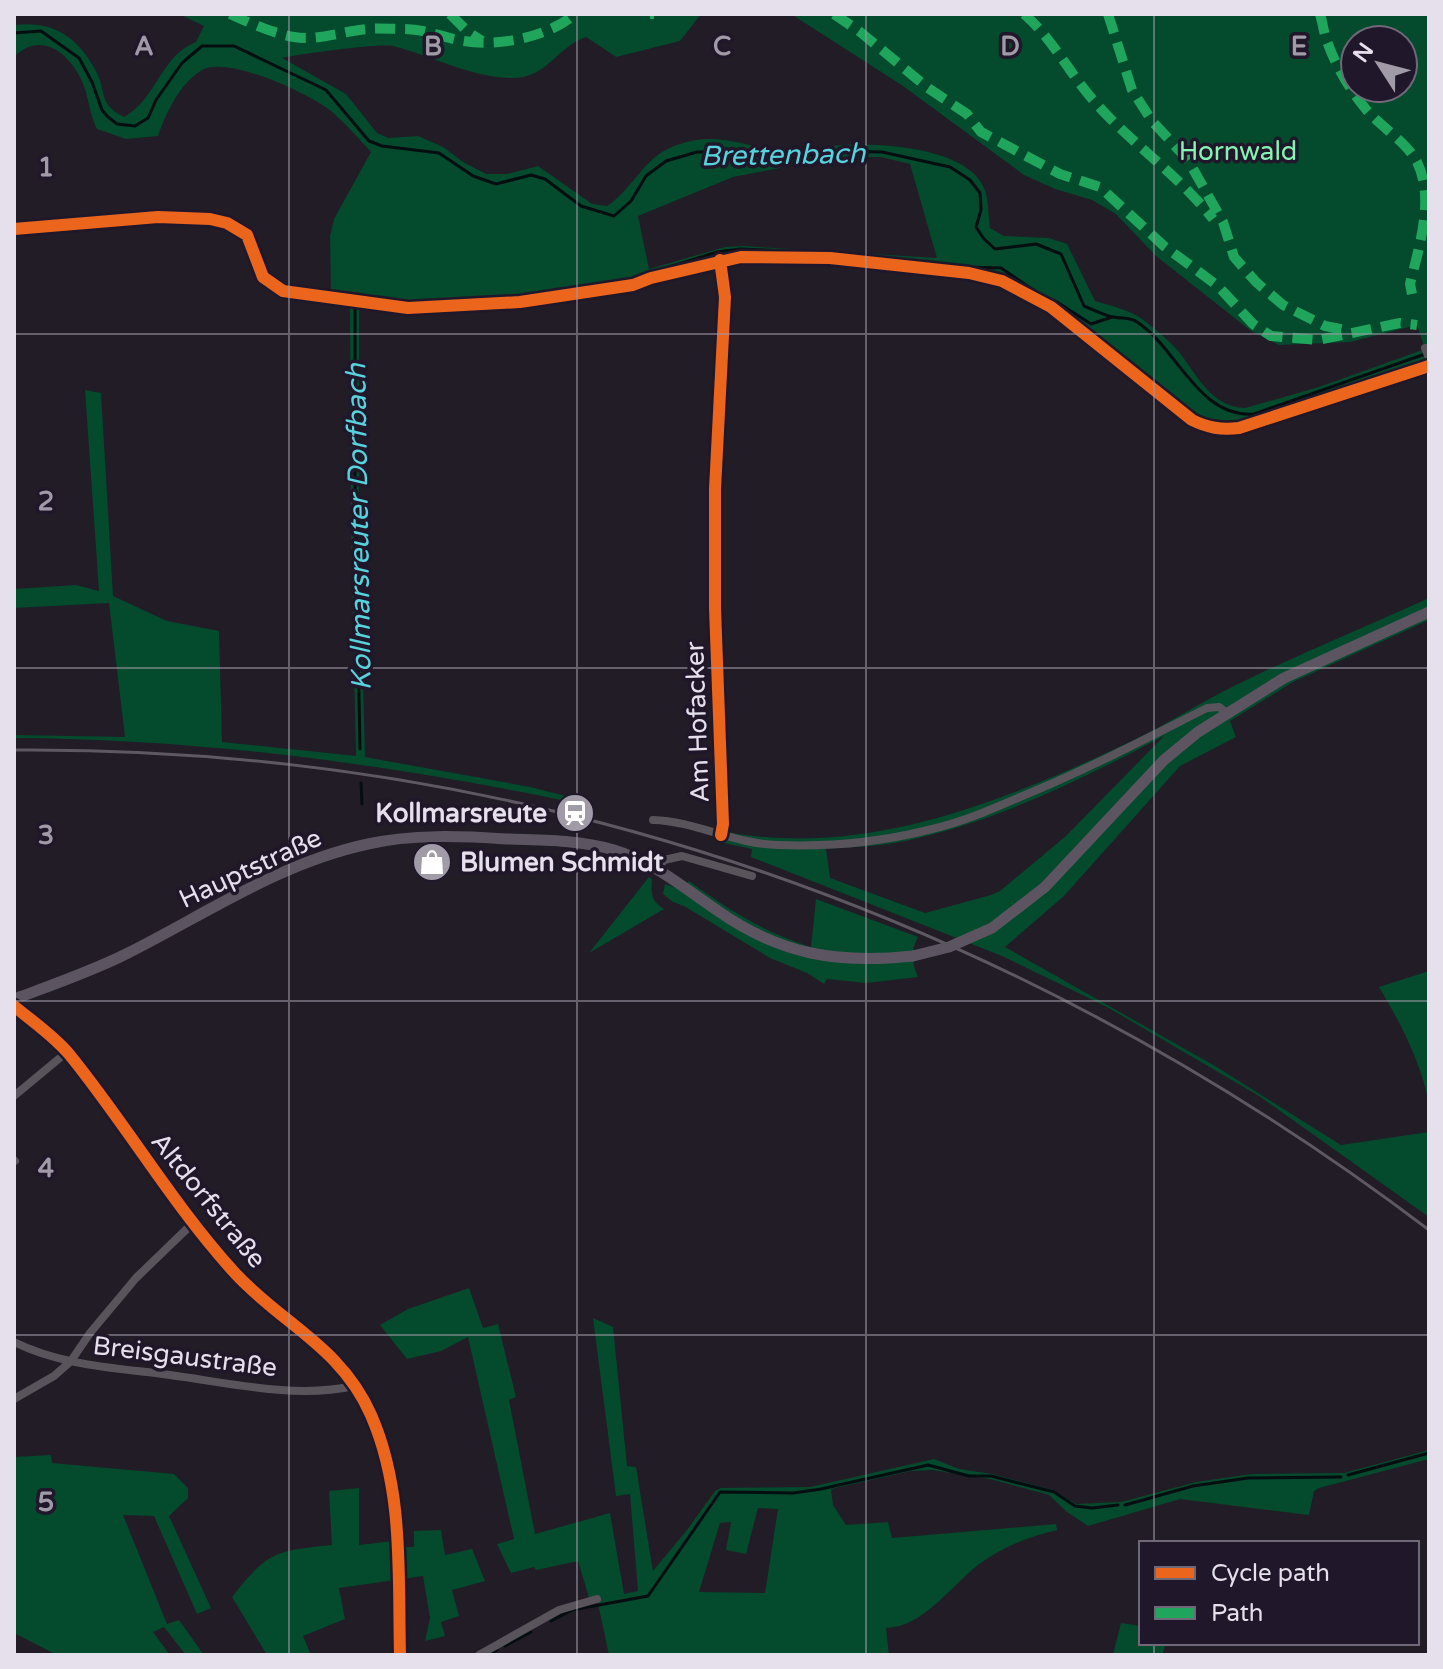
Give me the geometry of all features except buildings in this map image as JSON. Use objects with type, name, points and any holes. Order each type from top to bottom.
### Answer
[{"type":"main road","name":"Hauptstraße","points":[[14,999],[98,967],[281,872],[345,849],[372,843],[458,837],[566,842],[612,849],[658,868],[743,927],[773,943],[810,954],[869,961],[913,956],[949,947],[992,928],[1062,869],[1164,760],[1226,712],[1284,678],[1429,612]]},
{"type":"street","name":"Am Hofacker","points":[[715,608],[721,835]]},
{"type":"street","name":"Am Hofacker","points":[[653,820],[747,843],[811,845],[858,842],[930,830],[976,816],[1049,785],[1207,708],[1219,707],[1226,712]]},
{"type":"street","points":[[658,868],[664,860],[682,856],[752,876]]},
{"type":"street","name":"Altdorfstraße","points":[[14,1006],[67,1052],[235,1273],[329,1353],[371,1414],[392,1482],[400,1655]]},
{"type":"street","points":[[14,1096],[67,1052]]},
{"type":"street","points":[[14,1399],[54,1376],[71,1361],[136,1278],[194,1222]]},
{"type":"street","name":"Breisgaustraße","points":[[14,1342],[43,1355],[71,1361],[268,1387],[329,1392],[354,1386]]},
{"type":"street","points":[[479,1655],[559,1610],[597,1599]]},
{"type":"green space","name":"Hornwald","points":[[179,14],[701,14],[680,41],[616,57],[586,37],[525,77],[497,77],[467,71],[385,45],[282,58],[346,94],[377,133],[388,138],[418,136],[443,147],[486,174],[507,174],[538,166],[592,204],[607,206],[663,151],[705,139],[788,152],[842,145],[877,145],[940,155],[973,173],[983,186],[990,228],[1004,236],[1049,238],[1067,244],[1095,301],[1142,319],[1176,349],[1214,396],[1233,406],[1245,408],[1319,387],[1425,349],[1417,325],[1350,342],[1279,345],[1251,331],[1156,256],[1116,214],[1092,200],[1055,189],[1024,175],[903,86],[791,14],[1429,14],[1429,366],[1239,428],[1220,428],[1192,420],[1051,307],[986,276],[830,258],[741,257],[633,285],[506,304],[408,308],[359,302],[359,528],[365,757],[530,787],[582,800],[581,804],[441,777],[299,757],[157,743],[14,738],[14,735],[125,737],[109,603],[14,608],[14,589],[76,585],[99,591],[85,390],[101,393],[113,596],[167,621],[219,631],[222,742],[356,756],[350,302],[331,298],[330,236],[334,219],[371,152],[321,104],[268,79],[230,68],[214,67],[194,76],[170,108],[158,136],[126,139],[97,129],[82,81],[70,62],[53,48],[44,45],[24,49],[14,57],[14,25],[41,25],[72,40],[96,71],[107,103],[124,117],[144,100],[174,57],[196,42],[204,26]],"holes":[[[832,157],[881,157],[910,164],[937,258],[743,246],[725,247],[649,269],[638,216],[733,177],[780,168],[787,162]]]},
{"type":"green space","points":[[1429,598],[1429,620],[1293,682],[1230,721],[1236,737],[1180,766],[1064,896],[1005,947],[1215,1066],[1341,1145],[1429,1132],[1429,1217],[1259,1096],[1107,1007],[1002,956],[751,857],[752,849],[719,842],[722,831],[776,838],[829,837],[882,831],[986,803],[1134,740],[1236,685]],"holes":[[[1164,736],[1066,836],[1000,891],[925,913],[830,878],[826,849],[894,843],[964,825],[1033,800]]]},
{"type":"green space","points":[[649,877],[652,879],[654,900],[664,909],[589,953]]},
{"type":"green space","points":[[689,881],[747,919],[811,947],[816,899],[918,937],[913,957],[918,977],[866,983],[827,979],[824,984],[807,973],[770,958],[663,894],[665,884],[682,890]]},
{"type":"green space","points":[[1429,971],[1429,1103],[1409,1043],[1379,987]]},
{"type":"green space","points":[[469,1288],[483,1328],[498,1324],[516,1397],[509,1400],[535,1534],[610,1513],[624,1594],[638,1591],[630,1494],[616,1496],[593,1318],[613,1327],[627,1466],[636,1467],[653,1571],[715,1491],[721,1488],[810,1487],[934,1459],[959,1469],[1053,1490],[1076,1504],[1121,1502],[1196,1482],[1252,1474],[1344,1473],[1429,1450],[1429,1459],[1319,1488],[1314,1491],[1309,1515],[1180,1499],[1088,1526],[1049,1495],[990,1479],[932,1470],[911,1471],[831,1489],[833,1505],[846,1525],[888,1522],[892,1538],[1056,1524],[1057,1530],[1026,1539],[996,1553],[924,1613],[912,1621],[886,1628],[889,1655],[609,1655],[597,1599],[590,1601],[578,1561],[511,1573],[497,1544],[514,1539],[468,1337],[441,1351],[407,1359],[380,1325],[408,1309]],"holes":[[[758,1508],[778,1509],[765,1593],[699,1592],[720,1523],[731,1522],[726,1550],[746,1554]]]},
{"type":"green space","points":[[51,1455],[52,1463],[174,1474],[188,1488],[188,1498],[169,1516],[211,1608],[197,1614],[154,1516],[123,1515],[167,1624],[179,1620],[204,1655],[186,1655],[164,1627],[153,1632],[170,1655],[57,1655],[14,1633],[14,1457]]},
{"type":"green space","points":[[359,1488],[359,1545],[393,1541],[395,1580],[339,1588],[345,1619],[303,1636],[311,1655],[267,1655],[232,1597],[255,1570],[274,1556],[297,1549],[332,1545],[329,1491]]},
{"type":"green space","points":[[441,1530],[445,1555],[472,1549],[485,1581],[452,1590],[459,1616],[441,1622],[445,1636],[425,1641],[430,1618],[423,1576],[401,1579],[402,1547],[414,1547],[414,1531]]},
{"type":"green space","points":[[1121,1623],[1139,1626],[1139,1645],[1165,1645],[1162,1655],[1113,1655]]},
{"type":"waterway","name":"Brettenbach","points":[[14,33],[41,31],[79,58],[102,110],[117,124],[135,126],[148,118],[156,100],[182,63],[202,46],[234,46],[326,90],[369,141],[382,146],[439,153],[473,176],[496,184],[531,175],[545,179],[581,206],[614,216],[631,201],[646,176],[666,161],[697,152],[789,159],[834,151],[882,152],[950,167],[970,180],[980,193],[981,210],[976,227],[995,249],[1036,244],[1061,254],[1084,306],[1137,322],[1165,348],[1203,394],[1235,412],[1254,414],[1425,354]]},
{"type":"waterway","name":"Kollmarsreuter Dorfbach","points":[[355,297],[409,304],[515,298],[628,280],[717,252],[740,249],[1001,268],[1091,324],[1112,317]]},
{"type":"waterway","name":"Kollmarsreuter Dorfbach","points":[[355,305],[360,749]]},
{"type":"waterway","name":"Kollmarsreuter Dorfbach","points":[[361,783],[362,804]]},
{"type":"waterway","points":[[1348,1475],[1429,1453]]},
{"type":"waterway","points":[[551,1621],[572,1610],[648,1596],[720,1492],[793,1493],[928,1465],[969,1476],[991,1476],[1054,1492],[1075,1506],[1118,1505]]},
{"type":"waterway","points":[[1125,1505],[1193,1486],[1248,1478],[1341,1477]]},
{"type":"waterway","points":[[505,1646],[531,1632]]},
{"type":"waterway","points":[[489,1655],[497,1650]]},
{"type":"railway","points":[[14,750],[207,757],[396,779],[581,818],[762,872],[937,940],[1107,1023],[1271,1120],[1429,1230]]},
{"type":"marked path","points":[[230,14],[294,37],[321,37],[367,29],[404,29],[477,43],[507,41],[537,34],[575,14]]},
{"type":"marked path","points":[[450,14],[482,41]]},
{"type":"marked path","points":[[834,14],[928,88],[967,114],[981,132],[1060,174],[1100,187],[1164,246],[1218,286],[1253,324],[1271,336],[1318,340],[1400,323],[1417,325]]},
{"type":"marked path","points":[[1024,14],[1044,34],[1108,116],[1185,187],[1213,219]]},
{"type":"marked path","points":[[1108,14],[1132,90],[1152,121],[1188,160],[1223,222],[1234,257],[1256,282],[1283,305],[1325,326],[1351,331]]},
{"type":"marked path","points":[[1320,14],[1331,52],[1349,86],[1371,115],[1412,154],[1422,176],[1424,223],[1410,284],[1412,294]]},
{"type":"cycle path","points":[[14,229],[158,217],[210,219],[227,223],[247,235],[263,277],[283,291],[408,308],[520,302],[633,285],[741,257],[830,258],[969,273],[1002,281],[1051,307],[1192,420],[1209,427],[1239,428],[1429,366]]},
{"type":"cycle path","points":[[720,260],[725,297],[715,489],[715,608],[721,835]]},
{"type":"cycle path","points":[[14,1006],[69,1054],[190,1220],[234,1272],[327,1353],[358,1391],[382,1444],[394,1503],[399,1564],[400,1655]]},
{"type":"place","name":"Kollmarsreute","points":[[575,813]]},
{"type":"place","name":"Blumen Schmidt","points":[[432,862]]}]
